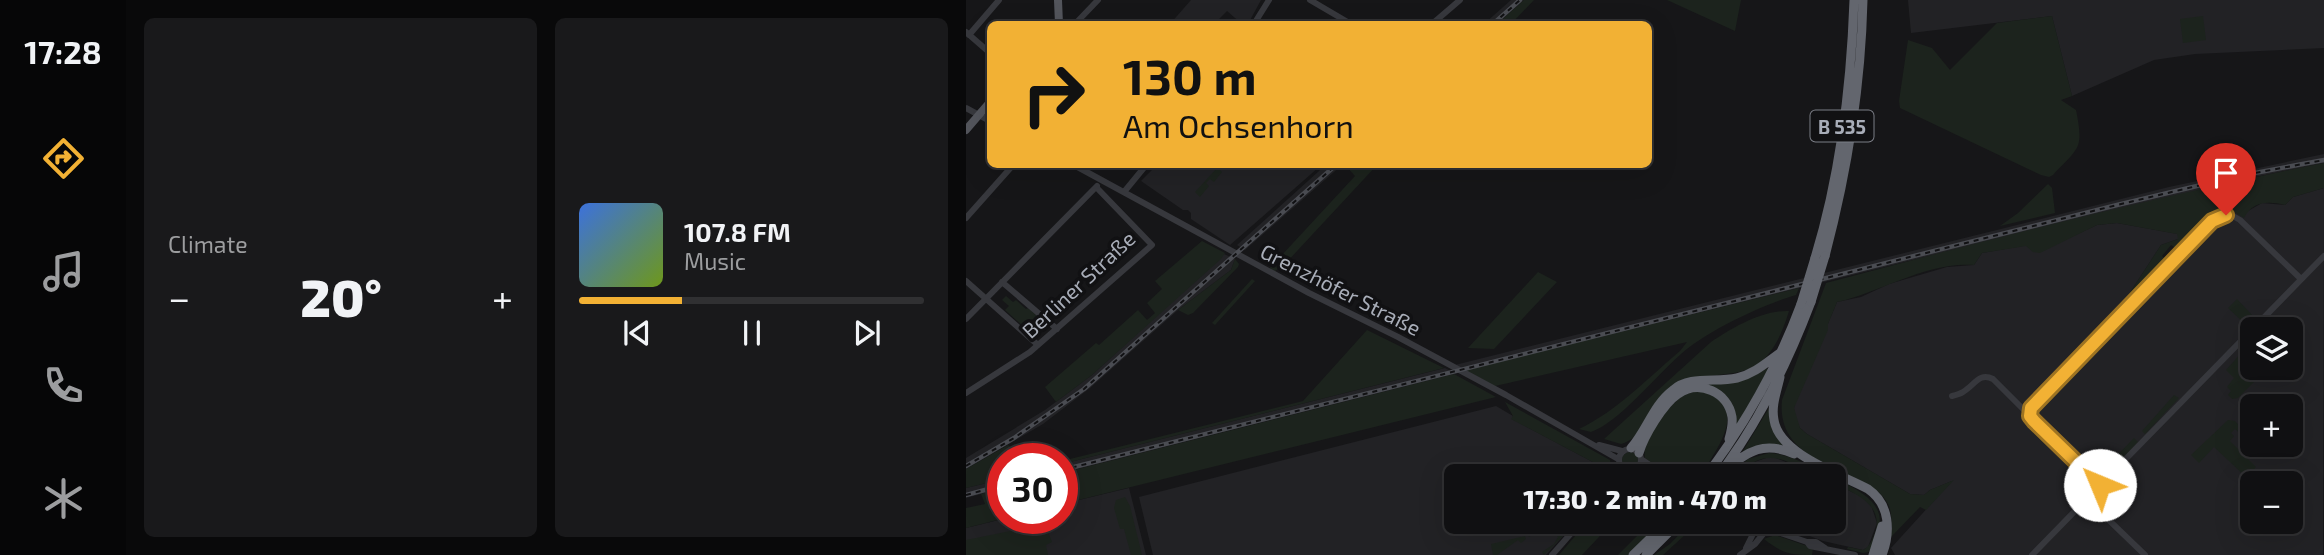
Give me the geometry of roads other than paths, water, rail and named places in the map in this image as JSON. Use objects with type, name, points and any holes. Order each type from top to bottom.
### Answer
[{"type":"highway","name":"B 535","points":[[1727,464],[1780,377],[1811,302],[1844,115],[1854,0]]},
{"type":"highway","name":"B 535","points":[[1715,464],[1757,399],[1781,352],[1820,257],[1844,170],[1853,116],[1863,0]]},
{"type":"highway","points":[[1633,453],[1662,400],[1681,385],[1740,377],[1760,368],[1781,352]]},
{"type":"highway","name":"B 535","points":[[1780,377],[1773,416],[1775,428],[1781,438],[1801,454],[1868,489],[1878,497],[1887,515],[1885,553]]},
{"type":"highway","name":"B 535","points":[[1633,453],[1676,395],[1699,388],[1716,393],[1729,407],[1732,423],[1725,450]]},
{"type":"highway","name":"B 535","points":[[1733,464],[1749,452],[1771,447],[1789,452],[1813,464]]},
{"type":"highway","name":"B 535","points":[[1846,480],[1872,496],[1882,513],[1882,530],[1873,555]]},
{"type":"highway","points":[[1633,555],[1655,534]]},
{"type":"highway","points":[[1646,555],[1667,534]]},
{"type":"main road","points":[[1058,0],[1059,21]]},
{"type":"main road","points":[[966,130],[987,106]]},
{"type":"street","points":[[987,51],[967,33],[999,0]]},
{"type":"street","points":[[1078,21],[1098,0]]},
{"type":"street","points":[[1256,21],[1269,0]]},
{"type":"street","points":[[1310,0],[1324,4],[1347,21]]},
{"type":"street","points":[[1436,21],[1460,0]]},
{"type":"street","points":[[966,108],[987,119]]},
{"type":"street","points":[[966,218],[1010,168]]},
{"type":"street","name":"Grenzhöfer Straße","points":[[1079,168],[1594,443],[1620,463]]},
{"type":"street","points":[[1086,172],[1088,168]]},
{"type":"street","points":[[1124,191],[1144,168]]},
{"type":"street","points":[[966,320],[1097,188],[1099,179]]},
{"type":"street","name":"Berliner Straße","points":[[966,393],[1038,345],[1152,244],[1097,188]]},
{"type":"street","points":[[2030,416],[2031,408],[2037,401],[2217,217],[2233,216],[2240,220],[2309,283]]},
{"type":"street","points":[[2032,555],[2203,384],[2301,277],[2324,256]]},
{"type":"street","points":[[966,281],[1038,345]]},
{"type":"street","points":[[1002,282],[1057,329]]},
{"type":"street","points":[[1952,396],[1964,391],[1981,377],[1993,379],[2100,485]]},
{"type":"street","name":"Grenzhöfer Straße","points":[[1594,443],[1633,453],[1649,464]]},
{"type":"street","points":[[1620,463],[1633,453]]},
{"type":"street","points":[[1631,464],[1633,453]]},
{"type":"street","points":[[2087,499],[2145,555]]},
{"type":"street","points":[[1552,555],[1570,534]]},
{"type":"street","points":[[1740,555],[1753,534]]},
{"type":"street","points":[[1746,548],[1755,544],[1762,534]]},
{"type":"street","points":[[1786,534],[1807,542],[1810,546],[1855,555]]},
{"type":"railway","points":[[1496,21],[1520,0]]},
{"type":"railway","points":[[1078,466],[2117,205],[2239,176],[2324,160]]},
{"type":"railway","points":[[966,466],[1014,438],[1084,389],[1333,168]]},
{"type":"railway","points":[[966,495],[987,489]]}]
